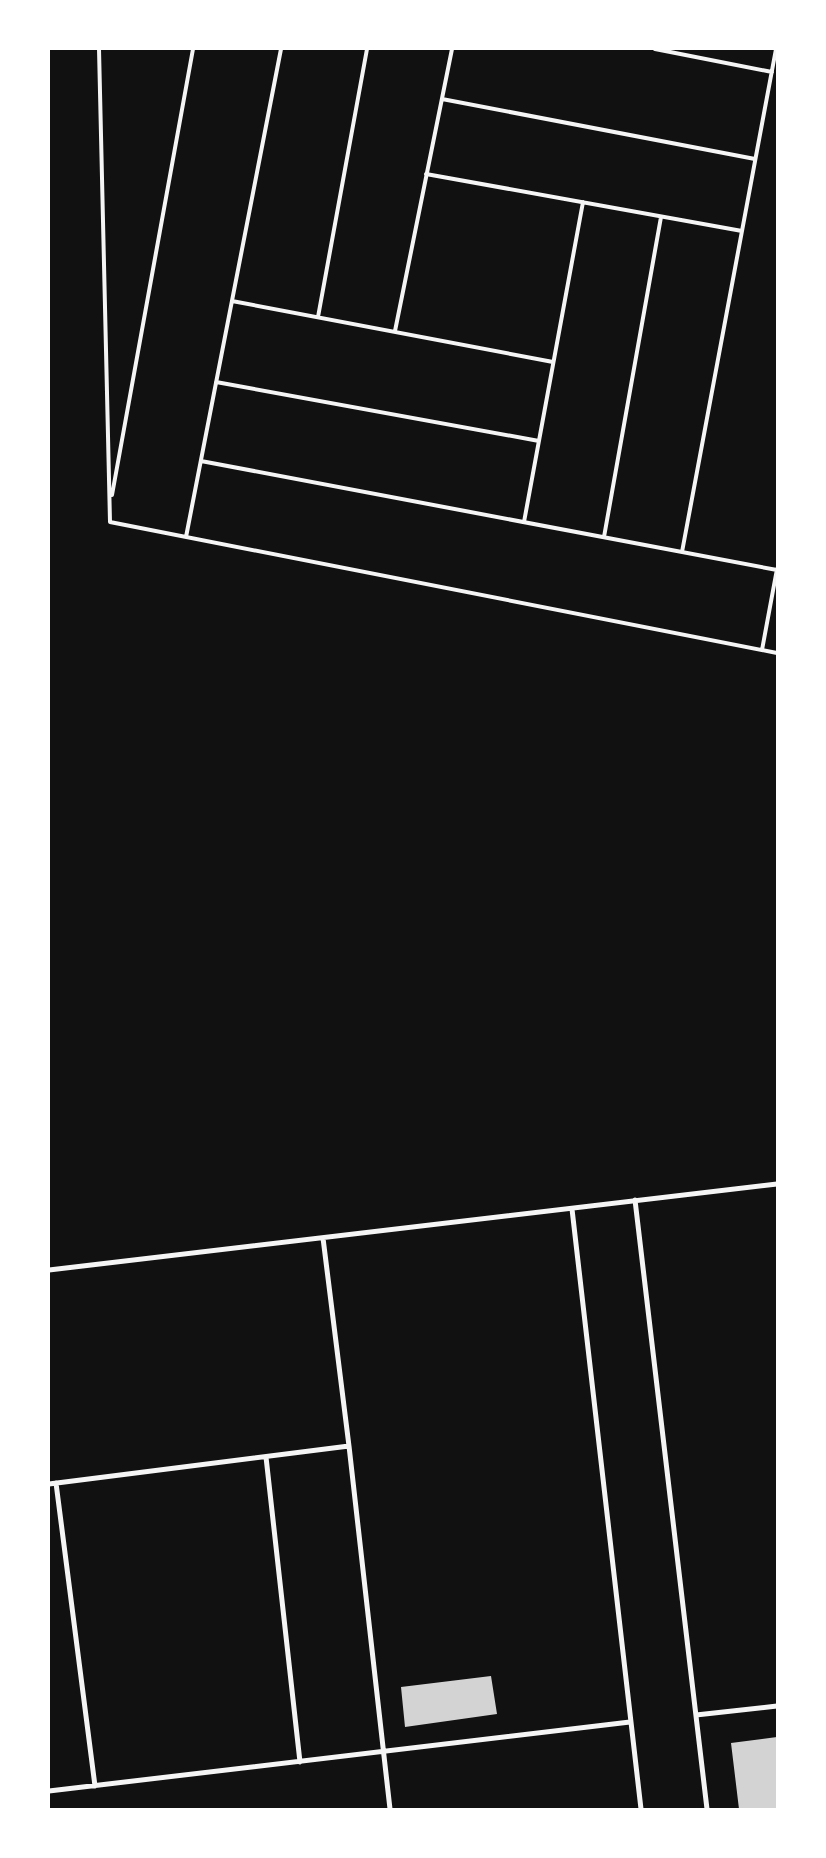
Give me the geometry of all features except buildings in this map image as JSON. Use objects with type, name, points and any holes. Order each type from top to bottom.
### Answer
[{"type":"street","points":[[49,1270],[777,1184]]},
{"type":"street","points":[[635,1200],[706,1809]]},
{"type":"street","points":[[572,1209],[640,1809]]},
{"type":"street","points":[[323,1238],[350,1446],[390,1809]]},
{"type":"street","points":[[49,1484],[350,1446]]},
{"type":"street","points":[[266,1457],[300,1762]]},
{"type":"street","points":[[56,1483],[95,1786]]},
{"type":"street","points":[[696,1715],[777,1706]]},
{"type":"street","points":[[49,1791],[630,1722]]},
{"type":"lane","points":[[99,49],[110,522],[777,653]]},
{"type":"lane","points":[[110,505],[193,49]]},
{"type":"lane","points":[[186,537],[281,49]]},
{"type":"lane","points":[[318,317],[367,49]]},
{"type":"lane","points":[[395,331],[452,49]]},
{"type":"lane","points":[[655,49],[772,72]]},
{"type":"lane","points":[[682,552],[776,49]]},
{"type":"lane","points":[[442,99],[755,159]]},
{"type":"lane","points":[[426,174],[742,231]]},
{"type":"lane","points":[[524,522],[583,202]]},
{"type":"lane","points":[[604,537],[661,217]]},
{"type":"lane","points":[[232,301],[553,362]]},
{"type":"lane","points":[[216,382],[539,441]]},
{"type":"lane","points":[[201,461],[777,569],[762,650]]}]
